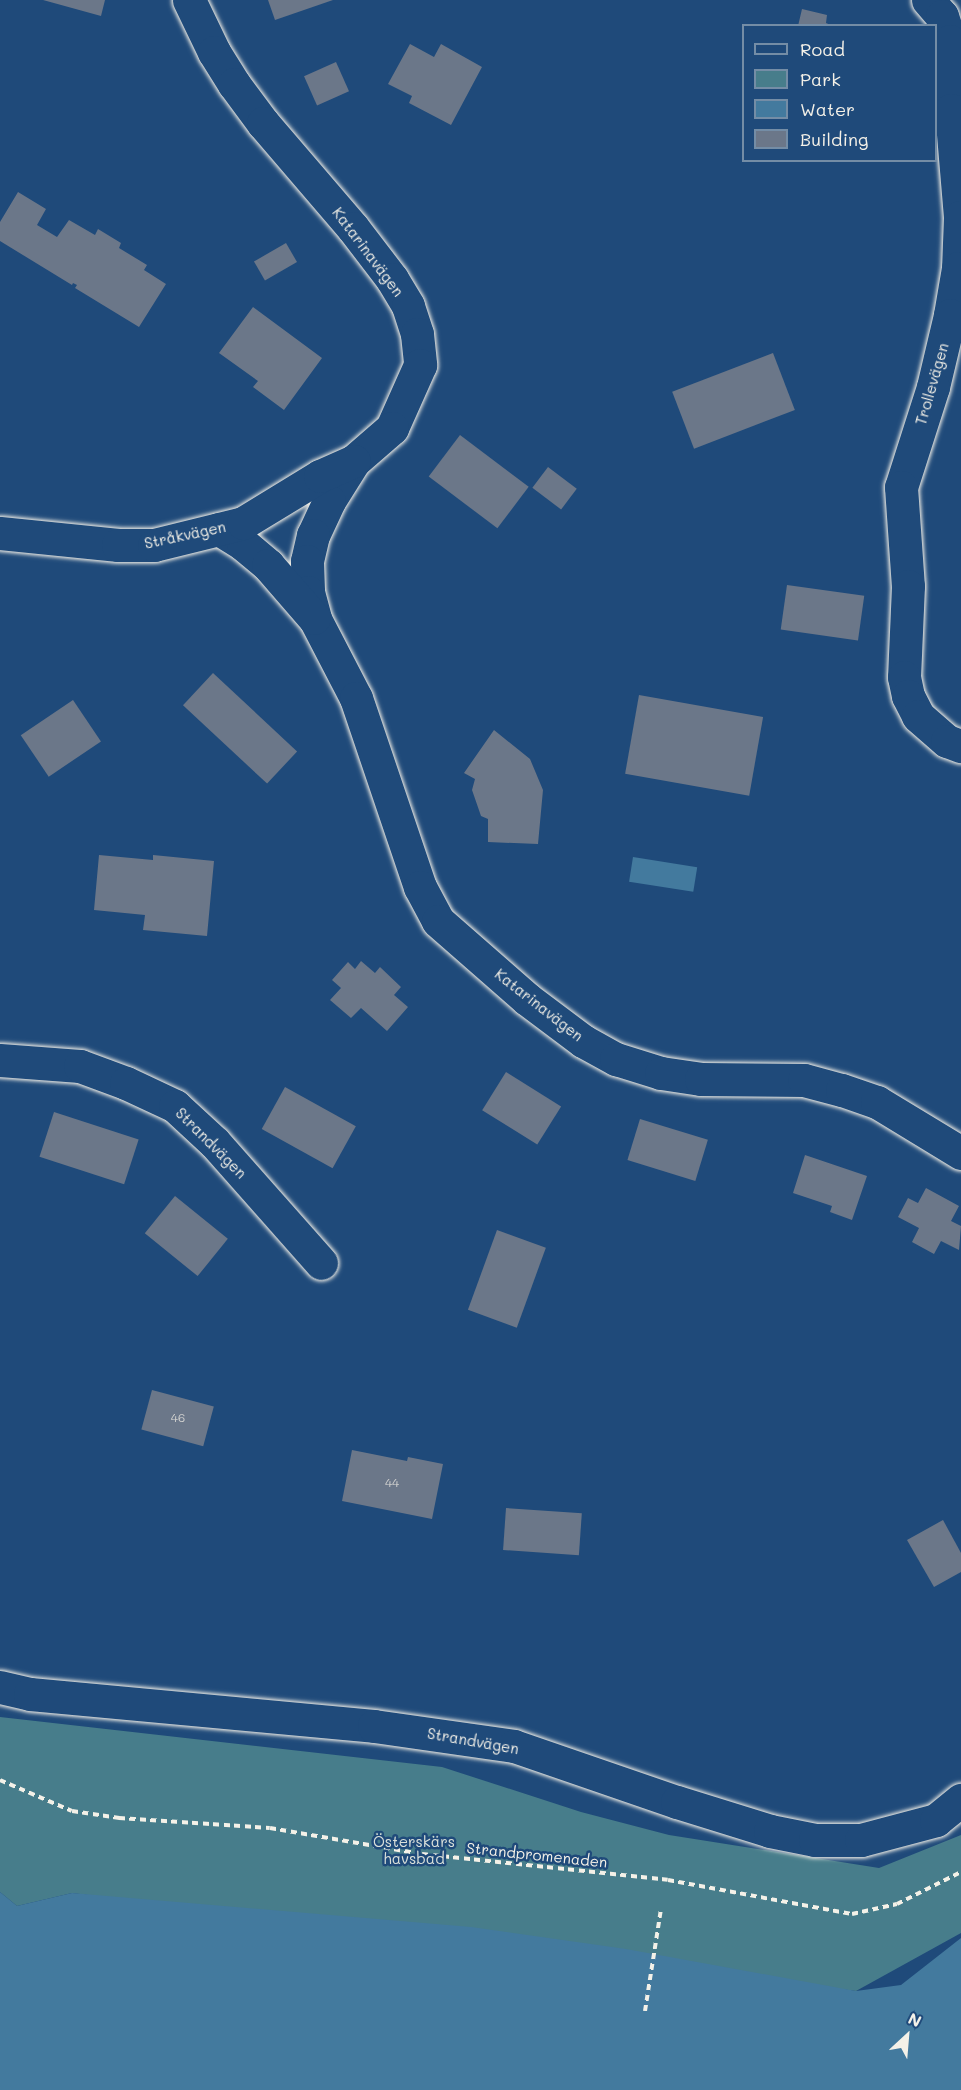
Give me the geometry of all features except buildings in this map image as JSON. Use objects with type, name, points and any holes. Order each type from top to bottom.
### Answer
[{"type":"street","name":"Katarinavägen","points":[[189,0],[214,52],[234,84],[307,177],[353,228],[392,279],[408,306],[417,334],[420,365],[392,428],[354,461],[329,501],[313,535],[307,571],[308,592],[315,619],[356,698],[420,887],[438,921],[526,999],[583,1041],[616,1059],[661,1073],[701,1079],[804,1080],[842,1090],[887,1107],[961,1153]]},
{"type":"street","name":"Trollevägen","points":[[928,0],[942,16],[950,41],[951,110],[960,217],[958,268],[950,315],[933,387],[901,488],[908,586],[904,677],[908,696],[918,716],[947,741],[961,746]]},
{"type":"street","name":"Stråkvägen","points":[[0,533],[118,546],[154,545],[243,523],[320,476],[354,461]]},
{"type":"street","name":"Katarinavägen","points":[[219,529],[243,544],[268,565],[315,619]]},
{"type":"street","name":"Strandvägen","points":[[0,1060],[80,1066],[126,1083],[174,1106],[215,1143],[321,1263]]},
{"type":"street","name":"Strandvägen","points":[[0,1687],[30,1694],[374,1726],[514,1746],[760,1828],[814,1840],[861,1840],[936,1820],[961,1800]]},
{"type":"path","name":"Strandpromenaden","points":[[0,1780],[72,1811],[119,1818],[270,1828],[422,1854],[668,1880],[852,1914],[897,1904],[930,1890],[961,1872]]},
{"type":"path","points":[[645,2011],[661,1909]]},
{"type":"green space","name":"Österskärs havsbad","points":[[0,1717],[442,1767],[581,1812],[669,1835],[879,1868],[961,1835],[961,1933],[856,1991],[72,1893],[17,1906],[0,1892]]},
{"type":"water","points":[[633,857],[697,867],[693,892],[629,882]]},
{"type":"water","points":[[0,1892],[17,1906],[72,1893],[471,1927],[626,1949],[856,1991],[901,1985],[961,1938],[961,2090],[0,2090]]}]
